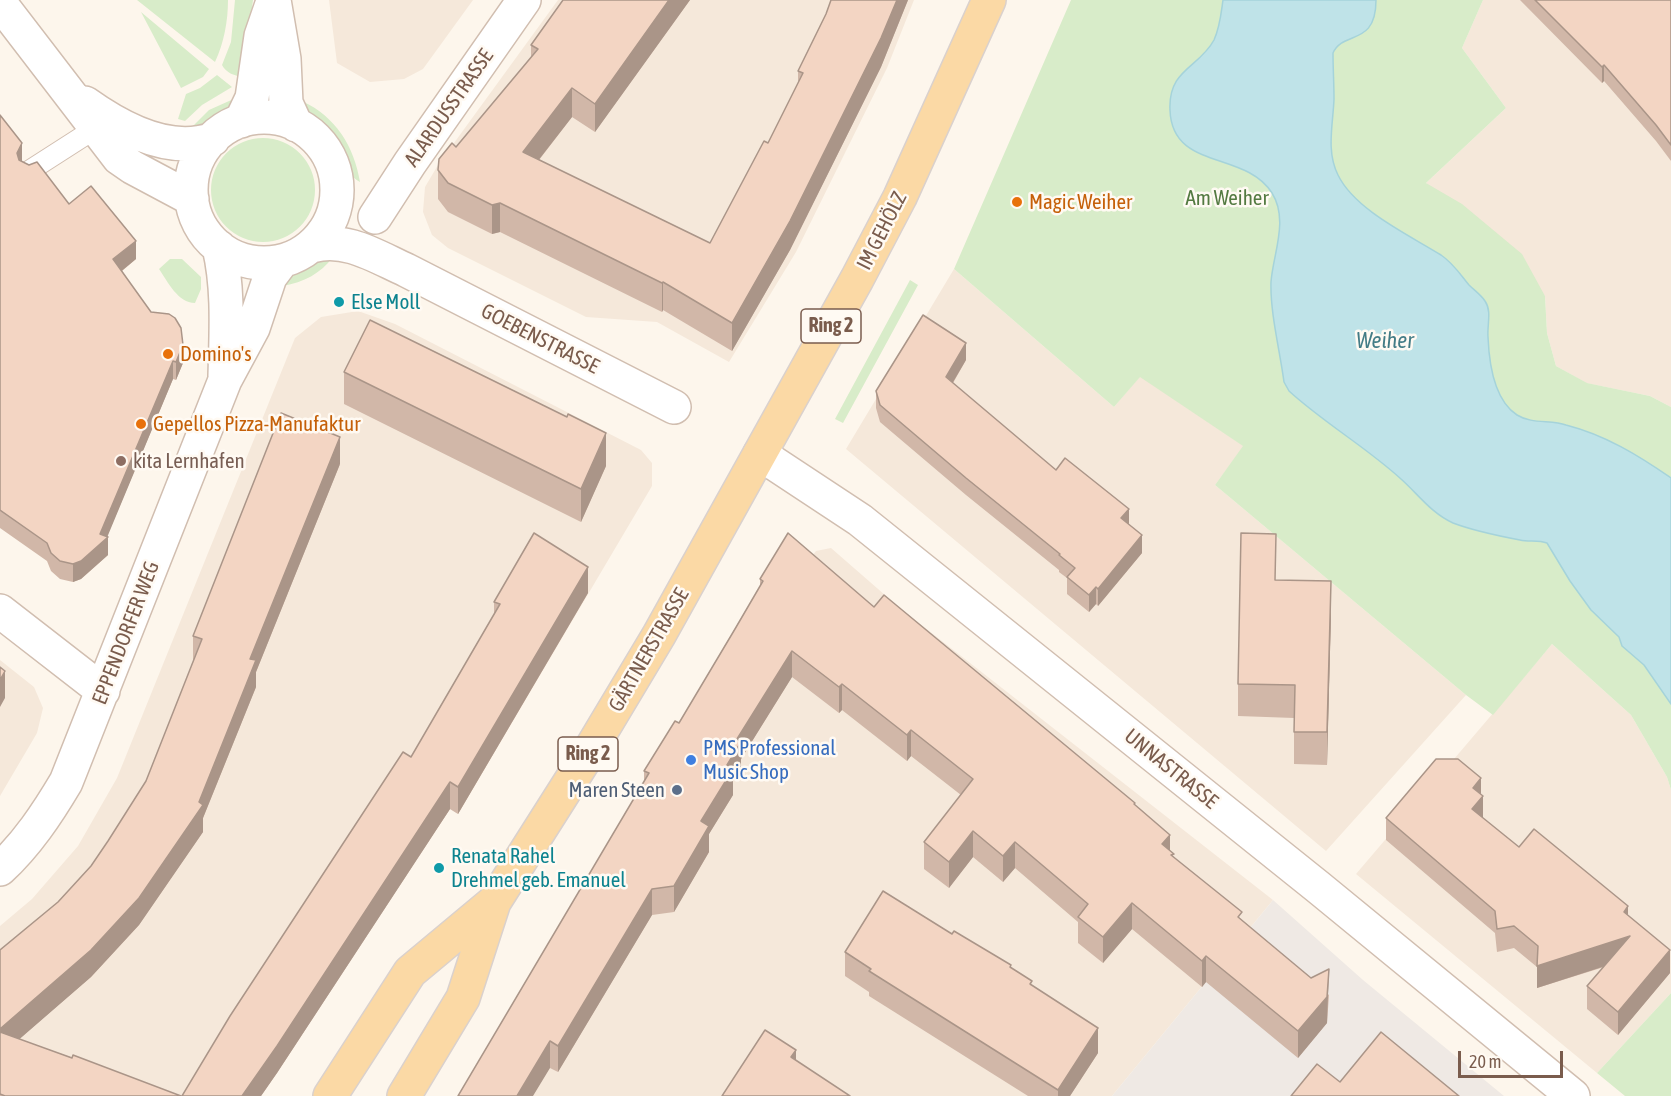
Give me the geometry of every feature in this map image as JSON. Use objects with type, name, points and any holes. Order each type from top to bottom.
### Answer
[{"type":"main road","name":"IM GEHÖLZ","points":[[760,454],[900,197],[989,0]]},
{"type":"main road","name":"GÄRTNERSTRASSE","points":[[405,1096],[463,998],[494,902],[586,757],[659,635],[760,454]]},
{"type":"main road","name":"GÄRTNERSTRASSE","points":[[330,1096],[410,972],[494,902]]},
{"type":"street","points":[[242,121],[252,98],[261,36],[274,0]]},
{"type":"street","points":[[274,0],[284,59],[287,109],[297,125]]},
{"type":"street","name":"ALARDUSSTRASSE","points":[[375,217],[524,0]]},
{"type":"street","points":[[0,3],[119,158],[192,199]]},
{"type":"street","points":[[69,91],[103,115],[142,134],[179,145],[199,144],[213,139]]},
{"type":"street","points":[[269,118],[297,125],[324,148],[334,167],[337,196],[328,226],[312,246],[282,261],[248,262],[230,255],[201,228],[196,216],[192,199],[192,177],[201,154],[213,139],[227,128],[242,121],[269,118]]},
{"type":"street","points":[[336,179],[375,217],[390,239],[406,270]]},
{"type":"street","name":"GOEBENSTRASSE","points":[[312,246],[331,243],[352,246],[406,270],[674,407]]},
{"type":"street","name":"EPPENDORFER WEG","points":[[219,247],[224,272],[226,306],[225,381]]},
{"type":"street","name":"EPPENDORFER WEG","points":[[0,869],[48,813],[66,782],[225,381],[253,328],[270,278],[282,261]]},
{"type":"street","name":"UNNASTRASSE","points":[[760,454],[860,520],[1318,887],[1573,1096]]},
{"type":"street","points":[[0,611],[103,691]]},
{"type":"lane","points":[[29,171],[96,128]]},
{"type":"shaded area","points":[[329,0],[473,0],[423,69],[404,79],[370,82],[337,63]]},
{"type":"shaded area","points":[[558,0],[914,0],[887,68],[796,252],[729,362],[657,322],[586,317],[448,248],[432,235],[423,212],[425,187],[438,165]]},
{"type":"shaded area","points":[[1483,0],[1671,0],[1671,407],[1650,396],[1586,383],[1556,366],[1547,333],[1545,296],[1426,183],[1506,108],[1462,48]]},
{"type":"shaded area","points":[[954,269],[1114,407],[1140,376],[1244,446],[1215,485],[1466,695],[1326,851],[846,449]]},
{"type":"shaded area","points":[[358,311],[395,324],[641,450],[652,463],[652,486],[458,814],[450,809],[248,1096],[0,1096],[0,926],[32,899],[78,846],[117,778],[295,338],[321,317]]},
{"type":"shaded area","points":[[831,548],[901,609],[1273,900],[1112,1096],[474,1096],[802,569],[816,551]]},
{"type":"shaded area","points":[[1552,644],[1631,715],[1667,777],[1671,790],[1671,993],[1597,1073],[1356,874]]},
{"type":"shaded area","points":[[0,660],[34,687],[43,708],[37,733],[0,796]]},
{"type":"shaded area","points":[[1273,900],[1363,980],[1504,1096],[1112,1096]]},
{"type":"green space","points":[[137,0],[228,0],[225,32],[215,62]]},
{"type":"green space","points":[[235,0],[253,0],[243,77],[231,74],[222,65],[231,42]]},
{"type":"green space","name":"Am Weiher","points":[[1071,0],[1483,0],[1462,48],[1506,108],[1426,183],[1462,204],[1522,254],[1545,296],[1547,333],[1556,366],[1587,383],[1650,396],[1671,407],[1671,790],[1667,777],[1631,715],[1552,644],[1493,715],[1466,695],[1215,485],[1243,446],[1140,377],[1114,407],[954,269]]},
{"type":"green space","points":[[141,12],[209,69],[203,77],[181,88]]},
{"type":"green space","points":[[217,75],[232,87],[202,105],[185,121],[178,119],[186,94],[200,88]]},
{"type":"green space","points":[[238,97],[217,122],[204,129],[187,132],[209,110]]},
{"type":"green space","points":[[302,101],[325,115],[342,134],[353,156],[360,182],[346,168],[331,138],[306,113]]},
{"type":"green space","points":[[263,138],[283,142],[300,153],[311,170],[315,190],[311,210],[300,227],[283,238],[263,242],[243,238],[226,227],[215,210],[211,190],[215,170],[226,153],[243,142]]},
{"type":"green space","points":[[333,257],[311,276],[283,286],[293,274],[305,266]]},
{"type":"green space","points":[[170,259],[182,259],[201,277],[201,289],[195,303],[183,300],[159,269]]},
{"type":"green space","points":[[910,280],[918,285],[843,423],[835,419]]},
{"type":"green space","points":[[1671,993],[1671,1096],[1625,1096],[1597,1073]]},
{"type":"water","name":"Weiher","points":[[1223,0],[1376,0],[1375,15],[1371,25],[1358,36],[1338,46],[1333,53],[1334,99],[1331,147],[1334,166],[1346,188],[1357,199],[1384,221],[1445,258],[1485,301],[1489,314],[1488,337],[1494,380],[1509,408],[1528,420],[1580,429],[1608,440],[1671,478],[1671,704],[1644,665],[1622,646],[1619,637],[1591,610],[1547,543],[1523,541],[1487,533],[1445,519],[1431,509],[1388,467],[1316,414],[1289,391],[1284,382],[1271,294],[1272,271],[1280,226],[1277,203],[1272,193],[1260,180],[1245,170],[1196,152],[1183,143],[1174,129],[1170,110],[1171,96],[1179,77],[1201,57],[1214,40]]},
{"type":"building","points":[[563,0],[669,0],[595,104],[572,88],[523,152],[710,243],[764,141],[768,143],[803,73],[798,71],[831,0],[897,0],[881,38],[790,221],[732,323],[663,282],[500,203],[492,205],[448,183],[438,170],[439,159],[452,143],[456,147],[538,49],[531,45]]},
{"type":"building","points":[[1535,0],[1671,0],[1671,145],[1604,65],[1602,67]]},
{"type":"building","points":[[0,115],[22,143],[17,153],[19,160],[29,165],[37,162],[69,204],[91,186],[136,241],[113,259],[151,312],[169,314],[175,318],[181,328],[183,345],[176,362],[173,361],[100,534],[108,537],[81,561],[73,564],[60,561],[51,553],[47,543],[0,510]]},
{"type":"building","points":[[923,315],[966,343],[946,377],[1056,470],[1065,458],[1129,509],[1121,518],[1142,535],[1098,589],[1096,587],[1089,595],[1067,577],[1075,568],[1060,554],[880,405],[876,391]]},
{"type":"building","points":[[370,320],[567,417],[568,414],[606,433],[581,489],[344,372]]},
{"type":"building","points":[[281,413],[340,437],[250,659],[256,660],[199,802],[203,805],[139,898],[91,950],[0,1029],[0,950],[58,902],[91,866],[146,781],[202,639],[193,636]]},
{"type":"building","points":[[534,533],[588,567],[458,787],[450,782],[242,1096],[182,1096],[230,1016],[403,752],[411,757],[500,604],[494,602]]},
{"type":"building","points":[[788,533],[874,607],[884,595],[1135,803],[1170,835],[1162,844],[1174,854],[1171,855],[1242,912],[1238,917],[1311,978],[1329,969],[1327,997],[1298,1031],[1206,956],[1202,961],[1132,903],[1103,937],[1078,917],[1088,904],[1015,842],[1003,856],[973,831],[949,862],[924,842],[973,779],[911,730],[907,735],[842,684],[839,687],[792,651],[737,739],[741,742],[727,765],[733,769],[701,821],[709,826],[674,886],[652,889],[558,1046],[550,1041],[517,1096],[458,1096],[649,773],[644,771],[675,721],[679,723],[763,581],[760,579]]},
{"type":"building","points":[[1241,533],[1276,534],[1275,580],[1331,581],[1327,732],[1294,732],[1295,685],[1238,684]]},
{"type":"building","points":[[0,667],[5,671],[0,680]]},
{"type":"building","points":[[1436,759],[1458,759],[1481,778],[1473,788],[1483,796],[1472,809],[1519,847],[1534,829],[1628,906],[1624,912],[1670,950],[1618,1012],[1587,986],[1630,936],[1537,966],[1538,946],[1514,926],[1497,929],[1495,911],[1386,818]]},
{"type":"building","points":[[883,891],[952,934],[954,931],[1011,965],[1010,967],[1032,981],[1030,984],[1098,1028],[1058,1090],[869,971],[871,969],[845,952]]},
{"type":"building","points":[[765,1030],[796,1050],[791,1057],[850,1096],[722,1096]]},
{"type":"building","points":[[0,1032],[72,1058],[73,1055],[181,1096],[5,1096],[0,1094]]},
{"type":"building","points":[[1381,1032],[1459,1096],[1291,1096],[1317,1064],[1340,1082]]},
{"type":"place","name":"Magic Weiher","points":[[1017,202]]},
{"type":"place","name":"Else Moll","points":[[339,302]]},
{"type":"place","name":"Domino's","points":[[168,354]]},
{"type":"place","name":"Gepellos Pizza-Manufaktur","points":[[141,424]]},
{"type":"place","name":"kita Lernhafen","points":[[121,461]]},
{"type":"place","name":"PMS Professional Music Shop","points":[[691,760]]},
{"type":"place","name":"Maren Steen","points":[[677,790]]},
{"type":"place","name":"Renata Rahel Drehmel geb. Emanuel","points":[[439,868]]}]
